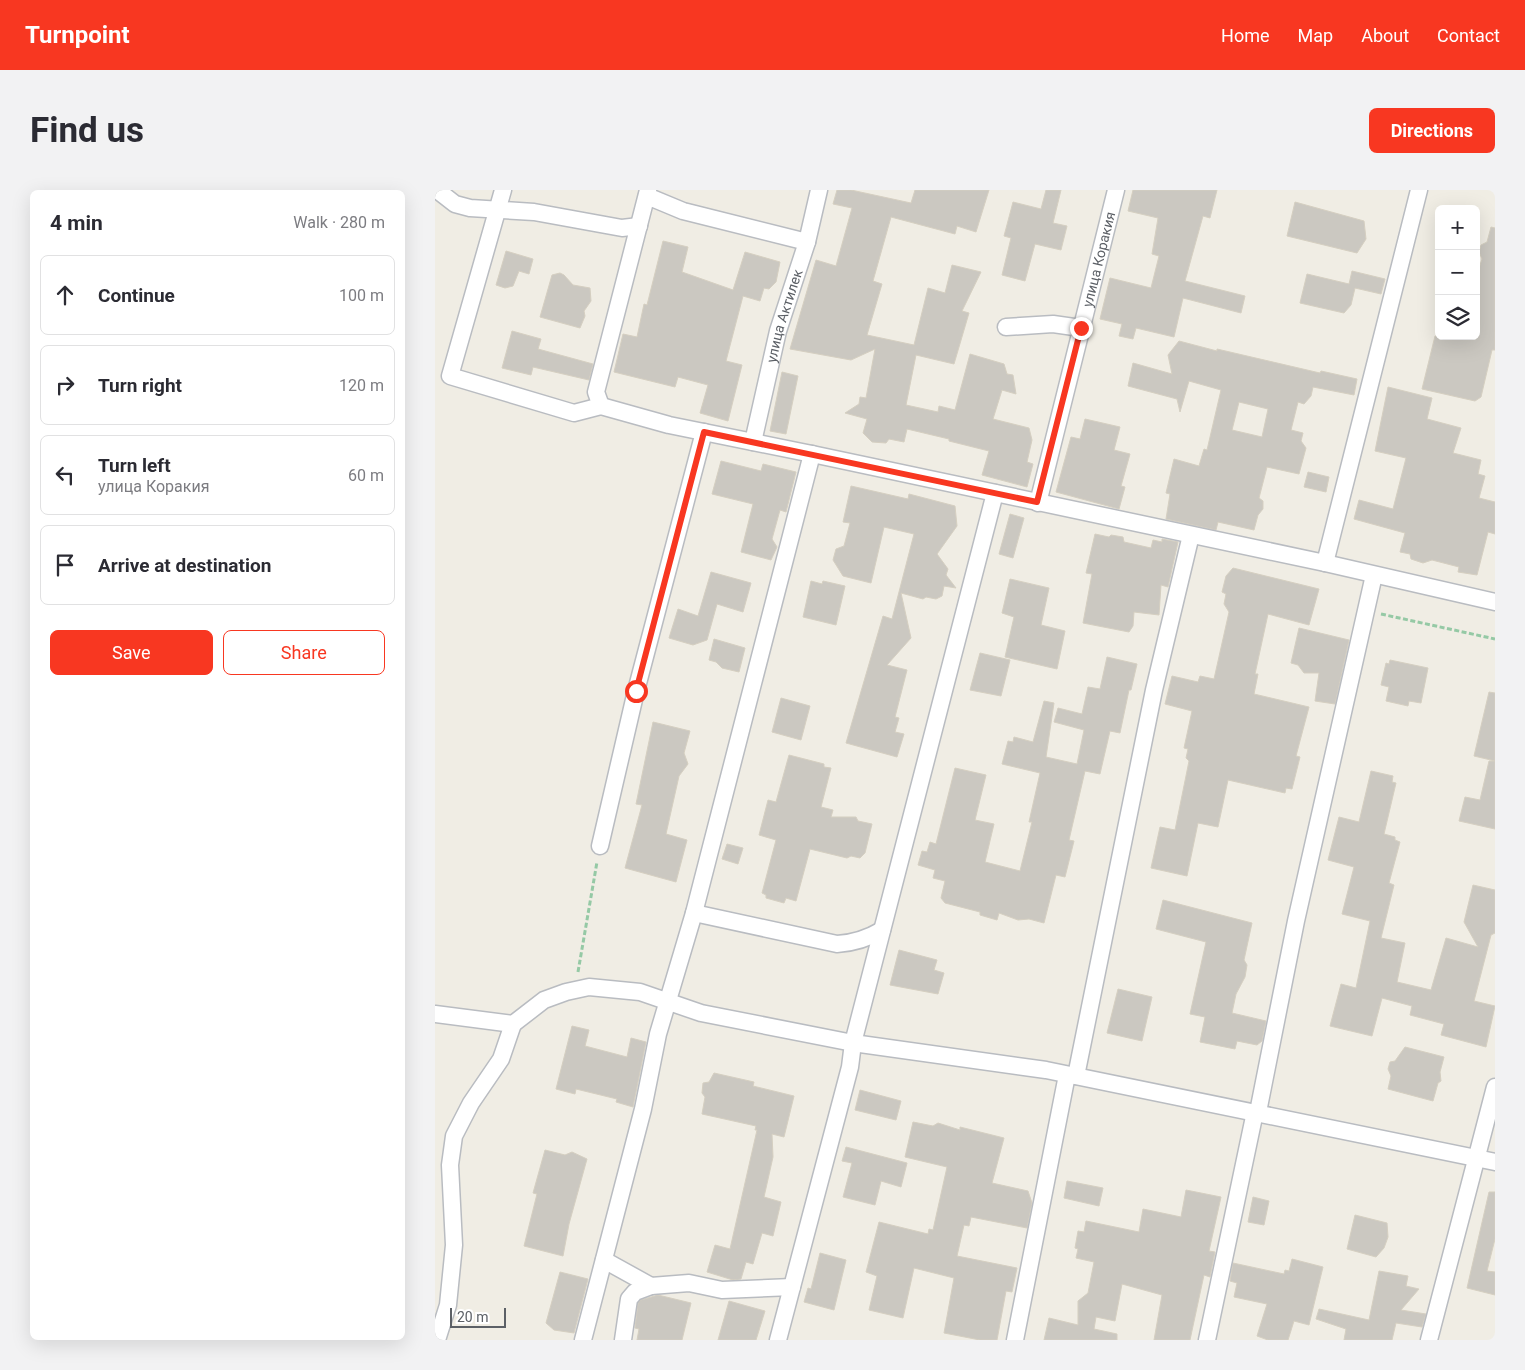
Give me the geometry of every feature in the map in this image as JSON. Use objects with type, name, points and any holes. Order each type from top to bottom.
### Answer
[{"type":"street","points":[[437,190],[455,204],[470,208],[534,212],[622,228],[639,226]]},
{"type":"street","points":[[503,190],[450,376],[574,413],[601,406],[669,426],[812,454],[1325,563],[1495,602]]},
{"type":"street","name":"улица Актилек","points":[[753,442],[778,330],[807,242],[819,190]]},
{"type":"street","name":"улица Коракия","points":[[1037,502],[1116,190]]},
{"type":"street","points":[[1325,563],[1419,190]]},
{"type":"street","points":[[601,406],[596,392],[648,193],[683,211],[807,242]]},
{"type":"street","points":[[1006,327],[1053,324],[1081,328]]},
{"type":"street","points":[[600,846],[636,691],[704,432]]},
{"type":"street","points":[[583,1340],[643,1109],[658,1034],[694,913],[812,454]]},
{"type":"street","points":[[778,1340],[850,1067],[853,1043],[995,493]]},
{"type":"street","points":[[1015,1340],[1154,690],[1191,535]]},
{"type":"street","points":[[1207,1340],[1257,1112],[1296,921],[1373,575]]},
{"type":"street","points":[[694,913],[837,944],[860,941],[882,930]]},
{"type":"street","points":[[437,1340],[448,1305],[454,1245],[450,1164],[454,1136],[471,1103],[501,1059],[513,1024],[544,1000],[589,987],[640,992],[701,1013],[853,1043],[1072,1075],[1495,1162]]},
{"type":"street","points":[[435,1014],[513,1024]]},
{"type":"street","points":[[1429,1340],[1495,1087]]},
{"type":"street","points":[[604,1260],[651,1286]]},
{"type":"street","points":[[623,1340],[629,1299],[635,1292],[651,1286],[689,1283],[722,1290],[792,1287]]},
{"type":"path","points":[[1365,610],[1495,639]]},
{"type":"path","points":[[576,990],[600,846]]},
{"type":"building","points":[[837,190],[851,190],[911,203],[915,190],[989,190],[976,232],[957,226],[955,234],[891,217],[873,281],[882,284],[867,335],[914,345],[928,288],[945,293],[952,265],[981,272],[962,311],[969,313],[954,364],[916,355],[906,405],[938,412],[939,406],[955,410],[970,354],[1004,364],[1007,374],[1013,375],[1016,394],[1002,390],[993,419],[1029,428],[1032,440],[1027,462],[1033,464],[1027,487],[982,475],[989,451],[949,441],[949,439],[907,429],[904,442],[889,439],[886,443],[872,442],[863,433],[867,419],[845,413],[859,404],[860,397],[866,398],[875,349],[851,360],[790,349],[816,260],[836,266],[852,208],[833,204]]},
{"type":"building","points":[[1046,190],[1061,190],[1053,223],[1067,226],[1061,250],[1035,244],[1025,281],[1002,275],[1011,238],[1004,236],[1013,202],[1041,209]]},
{"type":"building","points":[[1133,190],[1217,190],[1210,218],[1203,216],[1185,281],[1245,296],[1241,313],[1183,298],[1174,337],[1136,328],[1133,339],[1119,336],[1122,324],[1100,319],[1110,278],[1151,288],[1159,256],[1152,254],[1158,218],[1128,211]]},
{"type":"building","points":[[1295,202],[1364,221],[1366,239],[1357,253],[1287,236]]},
{"type":"building","points":[[1491,227],[1495,228],[1495,350],[1492,350],[1481,397],[1475,401],[1422,389],[1435,336],[1435,340],[1480,340],[1480,265],[1482,259],[1480,248],[1481,245],[1487,242]]},
{"type":"building","points":[[663,241],[688,247],[682,272],[733,290],[745,252],[780,262],[776,282],[769,289],[764,288],[760,301],[743,296],[726,361],[742,365],[728,421],[700,413],[708,385],[678,377],[675,387],[614,372],[623,334],[637,337],[644,304],[647,305]]},
{"type":"building","points":[[506,251],[533,259],[529,274],[519,271],[513,286],[505,288],[496,285]]},
{"type":"building","points":[[1352,271],[1385,279],[1381,294],[1355,288],[1351,305],[1344,313],[1300,303],[1307,274],[1349,284]]},
{"type":"building","points":[[560,273],[573,285],[590,288],[591,301],[584,311],[585,316],[580,328],[540,317],[552,275]]},
{"type":"building","points":[[512,331],[541,339],[538,349],[593,364],[589,380],[533,367],[531,375],[502,368]]},
{"type":"building","points":[[1179,341],[1320,373],[1321,371],[1357,379],[1354,395],[1313,387],[1311,396],[1304,404],[1298,402],[1291,430],[1303,433],[1301,441],[1306,448],[1299,474],[1267,467],[1259,498],[1263,501],[1263,509],[1258,515],[1254,530],[1218,522],[1216,530],[1166,519],[1170,494],[1166,493],[1174,459],[1199,466],[1204,449],[1207,450],[1221,390],[1189,381],[1180,412],[1177,399],[1128,386],[1133,363],[1172,374],[1168,355]],"holes":[[[1239,402],[1268,409],[1262,437],[1232,430]]]},
{"type":"building","points":[[782,372],[798,376],[786,434],[770,431]]},
{"type":"building","points":[[1388,387],[1432,398],[1427,419],[1461,428],[1453,453],[1481,460],[1478,474],[1485,476],[1479,498],[1495,502],[1495,534],[1488,532],[1477,575],[1458,572],[1459,567],[1432,560],[1423,563],[1411,559],[1410,554],[1400,552],[1405,533],[1354,519],[1359,500],[1393,509],[1406,458],[1375,451]]},
{"type":"building","points":[[1085,419],[1120,427],[1114,450],[1130,454],[1121,486],[1125,487],[1119,509],[1056,492],[1071,437],[1080,439]]},
{"type":"building","points":[[721,461],[761,471],[763,464],[796,472],[786,512],[780,510],[772,539],[777,547],[771,560],[741,552],[753,504],[712,494]]},
{"type":"building","points":[[1308,472],[1329,477],[1326,492],[1304,487]]},
{"type":"building","points":[[851,486],[908,499],[909,494],[955,506],[957,526],[937,554],[948,569],[946,575],[956,588],[944,586],[942,596],[936,599],[926,597],[923,599],[901,593],[911,638],[887,665],[907,670],[895,717],[899,718],[895,732],[904,734],[897,757],[846,743],[883,616],[892,619],[914,534],[884,527],[871,583],[843,576],[833,560],[836,549],[844,546],[850,523],[843,522]]},
{"type":"building","points":[[1010,514],[1024,518],[1013,558],[999,554]]},
{"type":"building","points":[[1095,534],[1123,537],[1124,542],[1151,548],[1153,540],[1162,542],[1162,539],[1178,542],[1168,587],[1161,585],[1159,615],[1134,612],[1133,626],[1129,632],[1083,623],[1092,574],[1086,573]]},
{"type":"building","points":[[1233,568],[1319,589],[1309,625],[1268,614],[1255,674],[1258,674],[1254,694],[1309,707],[1296,756],[1300,757],[1292,789],[1286,788],[1285,793],[1228,780],[1218,827],[1198,823],[1187,876],[1151,868],[1160,827],[1175,830],[1189,761],[1186,758],[1188,749],[1184,748],[1192,711],[1165,704],[1172,676],[1198,682],[1200,676],[1214,679],[1229,612],[1224,604],[1226,594],[1222,592],[1226,576]]},
{"type":"building","points":[[711,572],[751,583],[743,612],[717,604],[707,640],[693,645],[669,638],[678,609],[698,616]]},
{"type":"building","points":[[1010,579],[1049,588],[1041,625],[1065,631],[1057,669],[1005,657],[1014,617],[1002,613]]},
{"type":"building","points":[[811,581],[822,584],[823,581],[845,586],[836,625],[803,617]]},
{"type":"building","points":[[1299,628],[1349,640],[1335,704],[1315,701],[1319,673],[1304,673],[1298,665],[1291,663]]},
{"type":"building","points":[[714,639],[745,648],[739,672],[722,668],[716,662],[709,660]]},
{"type":"building","points":[[980,653],[1010,660],[1001,696],[970,690]]},
{"type":"building","points":[[1107,657],[1137,664],[1131,690],[1129,690],[1120,733],[1110,731],[1100,774],[1085,771],[1069,840],[1074,841],[1065,877],[1056,875],[1044,923],[1029,919],[1018,920],[999,913],[997,920],[980,915],[980,912],[945,903],[941,898],[945,881],[933,878],[935,870],[918,865],[922,851],[927,852],[930,842],[936,844],[955,768],[986,775],[975,820],[994,824],[985,862],[1020,871],[1032,822],[1029,822],[1040,773],[1002,764],[1008,741],[1013,742],[1014,737],[1033,742],[1044,701],[1054,703],[1046,757],[1077,764],[1084,730],[1054,722],[1058,708],[1082,714],[1088,687],[1100,689]]},
{"type":"building","points":[[1390,660],[1428,668],[1421,703],[1409,701],[1408,706],[1386,701],[1389,687],[1381,685],[1386,663],[1389,664]]},
{"type":"building","points":[[1489,692],[1495,693],[1495,761],[1474,756]]},
{"type":"building","points":[[781,698],[810,706],[801,740],[772,732]]},
{"type":"building","points":[[653,722],[690,731],[684,753],[688,764],[679,776],[666,834],[687,840],[676,882],[625,868],[642,805],[636,804]]},
{"type":"building","points":[[789,755],[824,764],[824,767],[831,768],[821,807],[833,810],[831,817],[856,817],[858,821],[872,824],[865,853],[860,858],[851,856],[847,858],[810,849],[796,901],[786,898],[784,903],[766,898],[766,895],[762,893],[776,840],[759,835],[768,800],[776,802]]},
{"type":"building","points":[[1489,761],[1495,761],[1495,829],[1459,821],[1465,797],[1480,800]]},
{"type":"building","points":[[1371,771],[1393,776],[1392,782],[1396,783],[1384,834],[1395,837],[1395,840],[1400,842],[1389,883],[1394,885],[1381,938],[1405,943],[1397,982],[1431,990],[1446,938],[1478,947],[1464,922],[1473,885],[1495,890],[1495,933],[1491,935],[1474,1001],[1495,1006],[1486,1047],[1441,1035],[1444,1024],[1410,1015],[1412,1006],[1382,998],[1372,1036],[1330,1026],[1341,984],[1356,988],[1370,921],[1342,914],[1354,867],[1328,860],[1339,817],[1359,822]]},
{"type":"building","points":[[727,844],[743,848],[738,864],[722,859]]},
{"type":"building","points":[[1163,900],[1252,923],[1244,960],[1247,965],[1245,977],[1236,994],[1232,1013],[1266,1021],[1262,1041],[1257,1045],[1237,1041],[1235,1049],[1200,1042],[1205,1017],[1190,1014],[1206,942],[1156,929]]},
{"type":"building","points":[[899,950],[937,960],[934,970],[944,973],[938,994],[890,985]]},
{"type":"building","points":[[1118,989],[1152,997],[1142,1041],[1107,1033]]},
{"type":"building","points":[[572,1026],[589,1030],[585,1046],[627,1057],[631,1038],[646,1042],[633,1107],[616,1102],[617,1099],[576,1089],[575,1094],[556,1089]]},
{"type":"building","points":[[1405,1047],[1444,1057],[1440,1072],[1441,1081],[1438,1083],[1433,1101],[1388,1089],[1391,1076],[1388,1069],[1390,1062],[1395,1061]]},
{"type":"building","points":[[714,1073],[754,1082],[753,1086],[794,1096],[784,1137],[772,1134],[773,1157],[764,1197],[781,1202],[773,1236],[762,1233],[753,1264],[746,1262],[741,1279],[733,1280],[707,1272],[715,1245],[730,1249],[757,1130],[755,1130],[756,1126],[702,1114],[705,1097],[702,1093],[703,1083],[709,1082]]},
{"type":"building","points":[[860,1090],[901,1101],[896,1120],[855,1110]]},
{"type":"building","points":[[913,1122],[933,1126],[938,1123],[960,1130],[960,1127],[1004,1138],[992,1183],[1028,1191],[1032,1203],[1027,1228],[971,1217],[969,1226],[964,1225],[957,1256],[1017,1268],[1012,1292],[1006,1291],[997,1340],[980,1340],[944,1333],[954,1278],[914,1268],[903,1318],[869,1310],[877,1276],[866,1272],[879,1222],[928,1234],[929,1229],[933,1230],[947,1167],[905,1157]]},
{"type":"building","points":[[846,1147],[907,1163],[901,1187],[881,1181],[875,1205],[843,1197],[852,1163],[842,1161]]},
{"type":"building","points":[[545,1150],[565,1155],[572,1152],[587,1159],[569,1224],[563,1256],[524,1246],[537,1194],[533,1193]]},
{"type":"building","points":[[1067,1181],[1103,1188],[1099,1206],[1064,1198]]},
{"type":"building","points":[[1186,1190],[1221,1197],[1209,1251],[1215,1252],[1210,1277],[1204,1275],[1190,1340],[1154,1340],[1162,1295],[1122,1284],[1115,1321],[1096,1317],[1094,1329],[1117,1334],[1117,1340],[1044,1340],[1049,1318],[1078,1325],[1078,1301],[1088,1293],[1094,1262],[1076,1258],[1078,1249],[1075,1248],[1078,1231],[1084,1232],[1086,1221],[1139,1232],[1143,1209],[1181,1217]]},
{"type":"building","points":[[1489,1192],[1495,1192],[1495,1239],[1487,1271],[1495,1272],[1495,1295],[1467,1288]]},
{"type":"building","points":[[1253,1197],[1269,1201],[1264,1225],[1248,1222]]},
{"type":"building","points":[[1355,1215],[1387,1223],[1388,1237],[1384,1248],[1376,1257],[1347,1249]]},
{"type":"building","points":[[820,1253],[846,1260],[834,1310],[804,1302],[808,1288],[811,1289]]},
{"type":"building","points":[[1292,1259],[1323,1267],[1309,1325],[1294,1321],[1288,1340],[1268,1340],[1257,1336],[1267,1304],[1234,1297],[1237,1283],[1230,1281],[1233,1263],[1284,1274],[1285,1270],[1289,1271]]},
{"type":"building","points":[[1379,1271],[1408,1276],[1406,1286],[1419,1289],[1401,1310],[1426,1314],[1422,1327],[1396,1323],[1392,1340],[1344,1340],[1346,1329],[1316,1319],[1319,1309],[1369,1320]]},
{"type":"building","points":[[560,1272],[588,1279],[574,1333],[554,1330],[546,1323]]},
{"type":"building","points":[[658,1295],[691,1303],[682,1340],[637,1340],[639,1329],[635,1328],[638,1303],[641,1300]]},
{"type":"building","points":[[729,1301],[765,1311],[756,1340],[718,1340]]},
{"type":"route","points":[[636,691],[704,432],[1037,502],[1081,328]]}]
